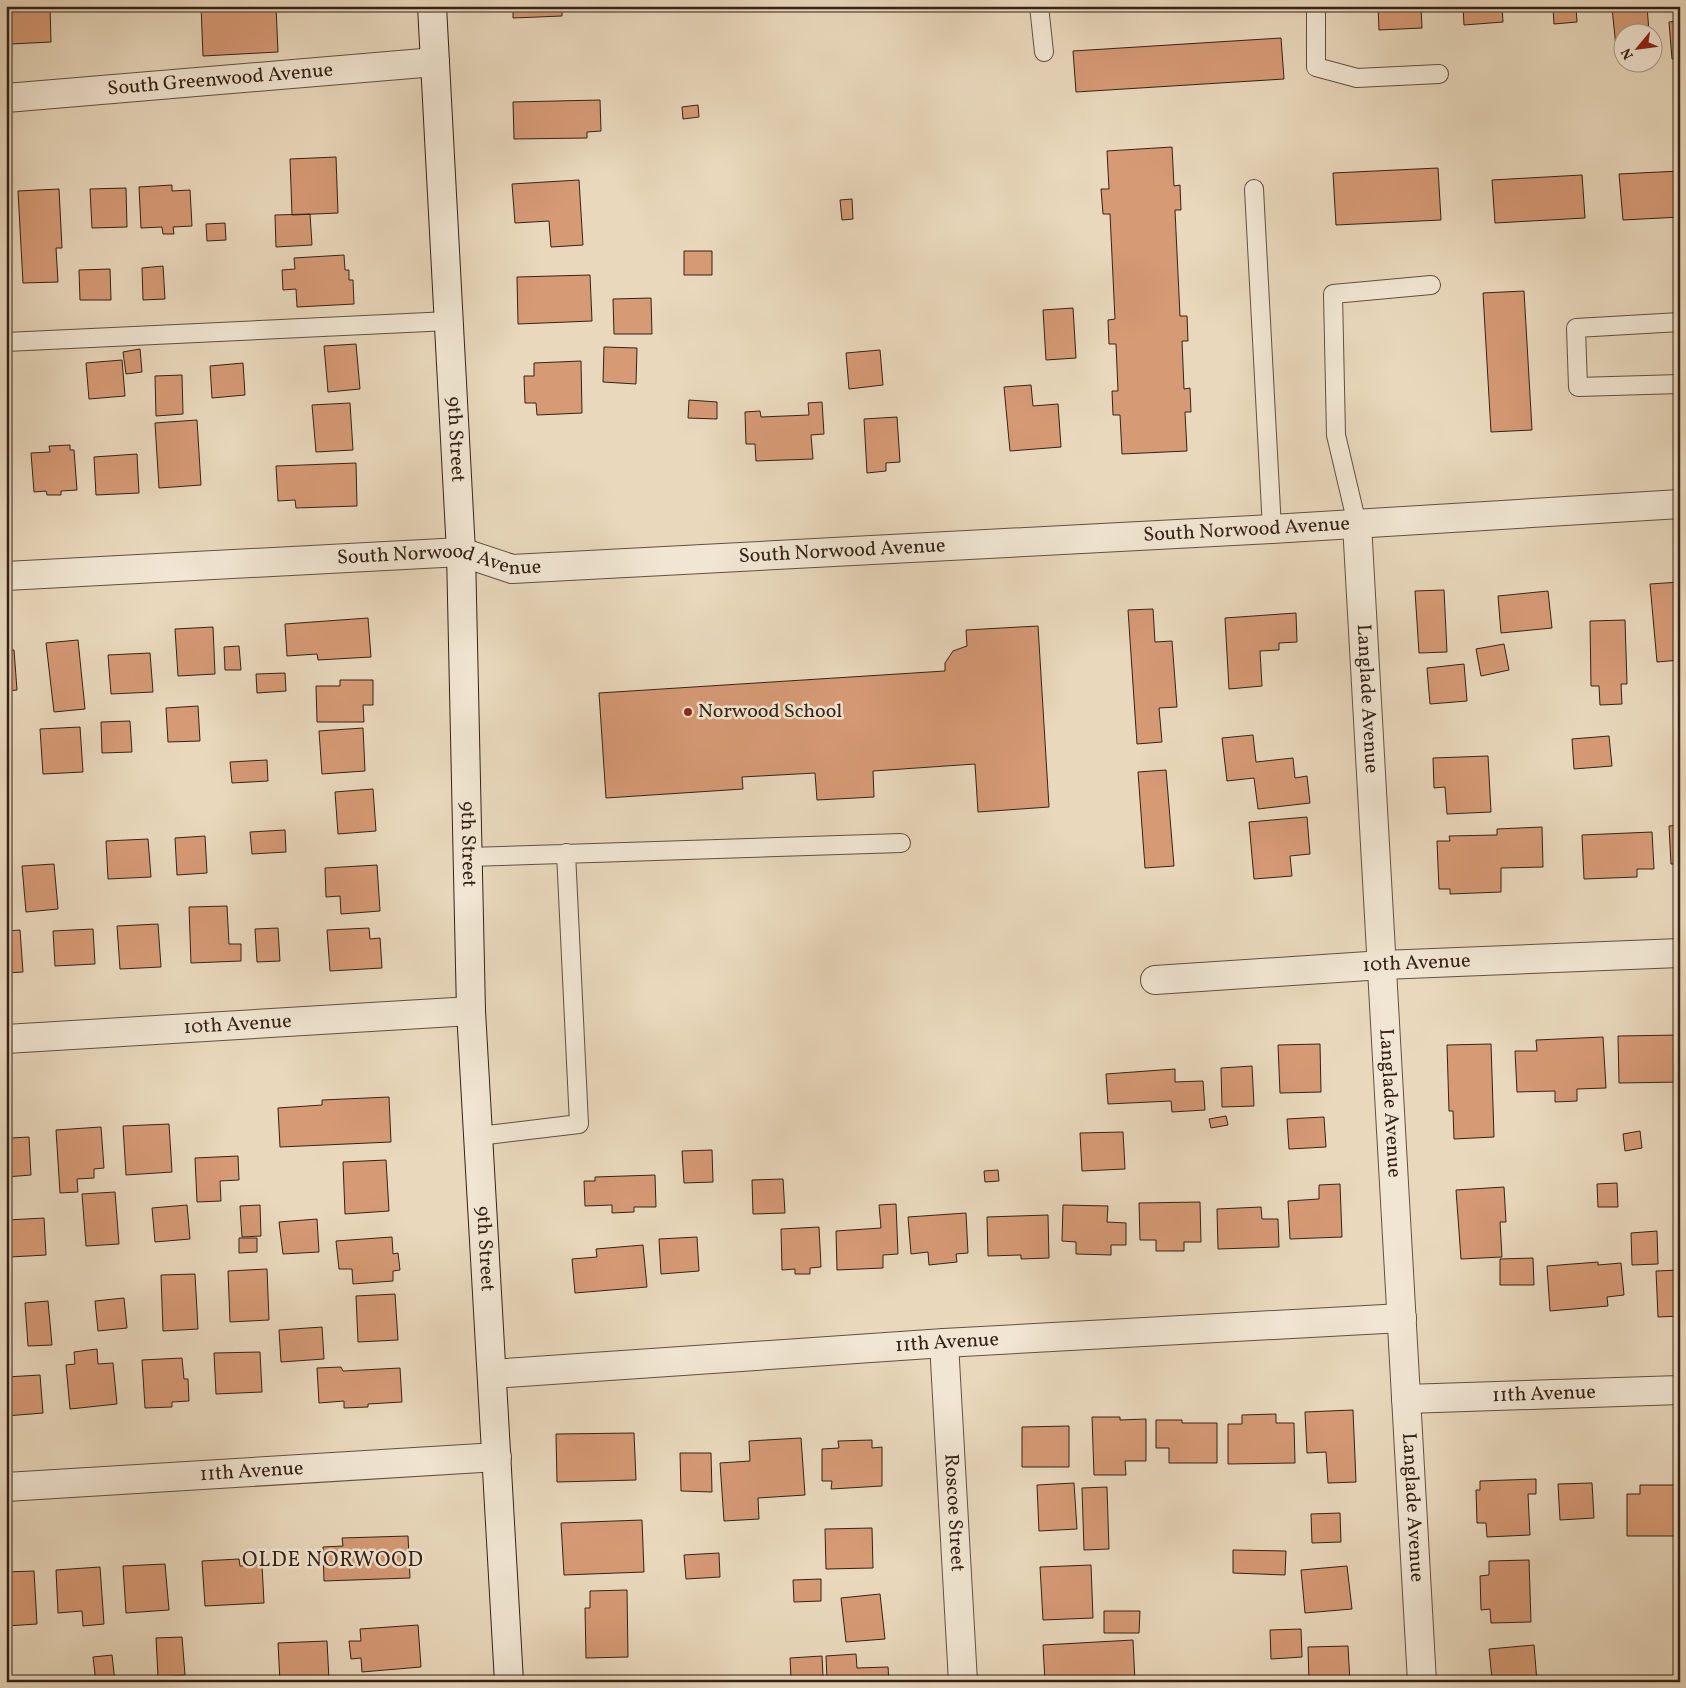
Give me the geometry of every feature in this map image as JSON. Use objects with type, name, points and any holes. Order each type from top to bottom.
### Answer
[{"type":"street","name":"9th Street","points":[[432,6],[461,552],[471,1011],[509,1682]]},
{"type":"street","name":"South Greenwood Avenue","points":[[6,98],[435,62]]},
{"type":"street","name":"South Norwood Avenue","points":[[6,576],[461,552],[512,569],[1272,529],[1680,504]]},
{"type":"street","name":"Langlade Avenue","points":[[1357,524],[1422,1682]]},
{"type":"street","name":"10th Avenue","points":[[1154,980],[1383,965],[1680,953]]},
{"type":"street","name":"10th Avenue","points":[[6,1039],[471,1011]]},
{"type":"street","name":"11th Avenue","points":[[492,1374],[944,1344],[1402,1318]]},
{"type":"street","name":"Roscoe Street","points":[[944,1344],[963,1682]]},
{"type":"street","name":"11th Avenue","points":[[1406,1399],[1680,1390]]},
{"type":"street","name":"11th Avenue","points":[[6,1487],[497,1457]]},
{"type":"lane","points":[[1038,6],[1044,52]]},
{"type":"lane","points":[[1316,6],[1316,67],[1356,78],[1440,74]]},
{"type":"lane","points":[[1254,189],[1272,529]]},
{"type":"lane","points":[[1357,524],[1336,435],[1333,294],[1431,285]]},
{"type":"lane","points":[[6,342],[449,321]]},
{"type":"lane","points":[[1680,322],[1576,328],[1578,387],[1680,384]]},
{"type":"lane","points":[[468,857],[901,843]]},
{"type":"lane","points":[[479,1136],[579,1124],[566,853]]},
{"type":"building","points":[[10,6],[50,6],[51,42],[11,44]]},
{"type":"building","points":[[201,6],[276,6],[278,52],[203,56]]},
{"type":"building","points":[[513,6],[562,6],[562,16],[513,18]]},
{"type":"building","points":[[638,6],[659,6],[659,10],[638,11]]},
{"type":"building","points":[[1378,6],[1421,6],[1422,28],[1379,30]]},
{"type":"building","points":[[1463,6],[1502,6],[1503,22],[1464,25]]},
{"type":"building","points":[[1647,6],[1648,22],[1614,22],[1614,28],[1612,8]]},
{"type":"building","points":[[1576,7],[1577,22],[1554,24],[1553,9]]},
{"type":"building","points":[[1680,21],[1680,58],[1672,59],[1669,22]]},
{"type":"building","points":[[1281,38],[1284,79],[1076,92],[1073,51]]},
{"type":"building","points":[[600,100],[601,131],[587,132],[587,138],[514,139],[513,102]]},
{"type":"building","points":[[698,105],[699,117],[683,119],[682,107]]},
{"type":"building","points":[[1172,147],[1174,186],[1180,185],[1181,210],[1175,210],[1180,316],[1187,316],[1188,341],[1182,341],[1184,389],[1190,388],[1191,412],[1185,412],[1187,451],[1122,454],[1120,415],[1113,415],[1112,391],[1118,391],[1116,344],[1109,344],[1108,320],[1115,319],[1110,214],[1103,214],[1101,189],[1109,189],[1107,151]]},
{"type":"building","points":[[336,157],[338,213],[292,215],[290,159]]},
{"type":"building","points":[[1438,168],[1441,220],[1336,225],[1333,173]]},
{"type":"building","points":[[1680,171],[1680,217],[1623,220],[1619,174]]},
{"type":"building","points":[[1582,175],[1585,218],[1495,223],[1492,180]]},
{"type":"building","points":[[579,180],[583,245],[551,247],[549,221],[515,223],[512,184]]},
{"type":"building","points":[[172,185],[172,191],[190,190],[192,226],[173,227],[174,234],[163,234],[162,227],[141,228],[139,187]]},
{"type":"building","points":[[126,188],[127,227],[92,228],[90,189]]},
{"type":"building","points":[[59,189],[62,248],[56,248],[58,282],[23,283],[18,191]]},
{"type":"building","points":[[852,199],[853,219],[842,220],[840,200]]},
{"type":"building","points":[[310,214],[312,245],[276,247],[275,215]]},
{"type":"building","points":[[225,223],[226,240],[207,241],[206,224]]},
{"type":"building","points":[[684,251],[712,251],[712,275],[684,275]]},
{"type":"building","points":[[344,255],[345,270],[349,270],[349,280],[353,280],[354,304],[297,307],[296,289],[283,290],[282,270],[295,269],[294,258]]},
{"type":"building","points":[[163,266],[165,299],[143,300],[142,268]]},
{"type":"building","points":[[110,269],[111,300],[80,300],[79,270]]},
{"type":"building","points":[[590,275],[592,321],[518,324],[517,277]]},
{"type":"building","points":[[1524,291],[1532,430],[1491,432],[1483,293]]},
{"type":"building","points":[[651,298],[652,334],[614,334],[613,299]]},
{"type":"building","points":[[1073,308],[1076,358],[1046,360],[1043,310]]},
{"type":"building","points":[[356,344],[360,389],[328,392],[324,346]]},
{"type":"building","points":[[604,347],[637,348],[636,384],[603,382]]},
{"type":"building","points":[[140,349],[142,372],[126,374],[123,352]]},
{"type":"building","points":[[880,350],[883,385],[849,389],[846,353]]},
{"type":"building","points":[[122,360],[125,396],[89,399],[86,363]]},
{"type":"building","points":[[581,361],[582,413],[537,415],[536,403],[525,403],[524,376],[534,376],[534,363]]},
{"type":"building","points":[[243,363],[245,395],[212,398],[210,366]]},
{"type":"building","points":[[182,375],[183,414],[156,416],[155,376]]},
{"type":"building","points":[[1031,385],[1033,406],[1058,404],[1061,447],[1010,451],[1004,387]]},
{"type":"building","points":[[689,400],[717,402],[717,419],[688,418]]},
{"type":"building","points":[[822,402],[824,434],[811,435],[813,459],[756,461],[755,444],[746,444],[745,412],[760,411],[761,417],[809,415],[808,403]]},
{"type":"building","points":[[350,403],[353,450],[316,452],[312,405]]},
{"type":"building","points":[[897,417],[900,462],[886,463],[886,471],[867,473],[864,419]]},
{"type":"building","points":[[197,420],[201,485],[159,488],[155,423]]},
{"type":"building","points":[[70,445],[70,450],[74,450],[77,490],[61,491],[61,495],[47,495],[46,491],[34,492],[31,453],[50,452],[49,446]]},
{"type":"building","points":[[137,454],[139,493],[96,495],[94,457]]},
{"type":"building","points":[[356,463],[357,506],[296,508],[295,500],[278,501],[276,466]]},
{"type":"building","points":[[1680,582],[1680,660],[1657,662],[1650,584]]},
{"type":"building","points":[[1444,590],[1447,652],[1419,653],[1415,591]]},
{"type":"building","points":[[1548,591],[1552,628],[1501,633],[1498,596]]},
{"type":"building","points":[[1153,609],[1155,642],[1172,641],[1177,707],[1159,708],[1162,742],[1137,744],[1128,610]]},
{"type":"building","points":[[1296,613],[1297,642],[1279,643],[1279,650],[1260,651],[1262,686],[1229,689],[1225,618]]},
{"type":"building","points":[[368,618],[371,657],[318,660],[317,654],[287,656],[285,624]]},
{"type":"building","points":[[1625,620],[1627,684],[1621,684],[1622,704],[1600,705],[1599,686],[1591,686],[1590,621]]},
{"type":"building","points":[[1038,626],[1049,807],[978,812],[975,764],[873,771],[874,797],[817,800],[815,773],[742,777],[743,789],[606,798],[599,693],[945,671],[945,663],[953,651],[967,646],[966,630]]},
{"type":"building","points":[[213,627],[215,674],[178,676],[175,629]]},
{"type":"building","points":[[78,640],[85,709],[54,712],[46,643]]},
{"type":"building","points":[[1504,644],[1509,670],[1481,676],[1476,649]]},
{"type":"building","points":[[239,646],[241,670],[225,670],[224,647]]},
{"type":"building","points":[[6,650],[14,650],[17,690],[6,691]]},
{"type":"building","points":[[150,653],[153,692],[111,694],[108,655]]},
{"type":"building","points":[[1464,664],[1467,701],[1430,704],[1427,668]]},
{"type":"building","points":[[285,673],[286,691],[257,693],[256,674]]},
{"type":"building","points":[[340,680],[373,680],[373,705],[363,705],[364,722],[317,722],[316,686],[340,686]]},
{"type":"building","points":[[198,706],[200,741],[168,742],[166,708]]},
{"type":"building","points":[[130,721],[132,752],[102,753],[101,722]]},
{"type":"building","points":[[80,727],[83,772],[43,774],[40,729]]},
{"type":"building","points":[[363,728],[365,771],[322,774],[319,731]]},
{"type":"building","points":[[1253,735],[1256,762],[1293,758],[1295,778],[1307,776],[1310,803],[1258,809],[1254,778],[1227,781],[1222,738]]},
{"type":"building","points":[[1609,736],[1612,766],[1574,769],[1572,739]]},
{"type":"building","points":[[1488,756],[1491,812],[1447,814],[1445,787],[1434,788],[1433,758]]},
{"type":"building","points":[[267,760],[268,781],[232,783],[230,762]]},
{"type":"building","points":[[1166,770],[1174,866],[1145,868],[1138,772]]},
{"type":"building","points":[[373,789],[376,831],[338,834],[335,792]]},
{"type":"building","points":[[1307,817],[1310,854],[1290,856],[1292,876],[1254,879],[1249,822]]},
{"type":"building","points":[[1680,825],[1680,864],[1671,864],[1669,826]]},
{"type":"building","points":[[1542,827],[1543,867],[1501,868],[1501,892],[1450,894],[1450,889],[1439,889],[1437,841],[1450,841],[1449,836],[1497,835],[1497,829]]},
{"type":"building","points":[[285,830],[286,852],[252,854],[250,832]]},
{"type":"building","points":[[1652,832],[1654,869],[1637,869],[1637,877],[1584,879],[1582,835]]},
{"type":"building","points":[[205,836],[207,873],[177,875],[175,838]]},
{"type":"building","points":[[148,839],[151,877],[108,879],[106,841]]},
{"type":"building","points":[[54,864],[58,909],[26,912],[22,866]]},
{"type":"building","points":[[377,865],[380,911],[341,914],[340,896],[326,897],[325,868]]},
{"type":"building","points":[[227,906],[229,944],[241,944],[241,961],[191,963],[189,907]]},
{"type":"building","points":[[158,924],[161,967],[120,969],[117,926]]},
{"type":"building","points":[[278,928],[280,961],[257,962],[255,929]]},
{"type":"building","points":[[369,928],[370,939],[380,938],[382,968],[330,971],[327,930]]},
{"type":"building","points":[[93,929],[95,964],[55,966],[53,931]]},
{"type":"building","points":[[20,930],[23,972],[6,973],[6,931]]},
{"type":"building","points":[[1680,1035],[1680,1082],[1619,1083],[1618,1036]]},
{"type":"building","points":[[1603,1037],[1606,1088],[1577,1089],[1577,1101],[1555,1102],[1555,1091],[1517,1092],[1515,1051],[1537,1051],[1536,1040]]},
{"type":"building","points":[[1320,1044],[1321,1092],[1280,1093],[1278,1045]]},
{"type":"building","points":[[1491,1044],[1494,1137],[1454,1139],[1453,1111],[1449,1111],[1447,1045]]},
{"type":"building","points":[[1252,1066],[1254,1106],[1222,1107],[1221,1068]]},
{"type":"building","points":[[1175,1069],[1175,1082],[1203,1081],[1205,1110],[1172,1112],[1171,1101],[1108,1104],[1106,1074]]},
{"type":"building","points":[[389,1097],[391,1142],[280,1147],[278,1108],[322,1105],[322,1100]]},
{"type":"building","points":[[1226,1116],[1228,1125],[1211,1128],[1209,1119]]},
{"type":"building","points":[[1324,1117],[1326,1147],[1289,1149],[1287,1119]]},
{"type":"building","points":[[169,1124],[172,1172],[126,1175],[123,1126]]},
{"type":"building","points":[[101,1127],[104,1168],[94,1169],[94,1178],[77,1179],[78,1192],[60,1193],[56,1130]]},
{"type":"building","points":[[10,1131],[11,1138],[29,1137],[31,1175],[6,1177],[6,1132]]},
{"type":"building","points":[[1640,1131],[1642,1148],[1625,1151],[1623,1134]]},
{"type":"building","points":[[1123,1132],[1125,1169],[1082,1171],[1080,1133]]},
{"type":"building","points":[[712,1150],[713,1182],[684,1183],[682,1151]]},
{"type":"building","points":[[238,1156],[239,1180],[220,1181],[221,1201],[197,1202],[195,1158]]},
{"type":"building","points":[[386,1160],[389,1211],[345,1214],[343,1162]]},
{"type":"building","points":[[998,1170],[999,1181],[985,1182],[984,1171]]},
{"type":"building","points":[[655,1175],[656,1207],[634,1207],[634,1212],[612,1213],[612,1205],[585,1206],[584,1181],[595,1181],[595,1177]]},
{"type":"building","points":[[783,1179],[785,1213],[753,1214],[752,1180]]},
{"type":"building","points":[[1617,1183],[1618,1207],[1598,1207],[1597,1184]]},
{"type":"building","points":[[1340,1184],[1342,1237],[1290,1239],[1288,1201],[1319,1199],[1319,1185]]},
{"type":"building","points":[[1504,1187],[1506,1222],[1500,1222],[1502,1257],[1461,1259],[1456,1190]]},
{"type":"building","points":[[115,1192],[119,1244],[86,1246],[82,1194]]},
{"type":"building","points":[[1200,1202],[1201,1242],[1184,1242],[1184,1251],[1156,1251],[1156,1240],[1140,1240],[1139,1203]]},
{"type":"building","points":[[896,1204],[898,1254],[883,1255],[883,1268],[837,1270],[836,1231],[881,1228],[879,1205]]},
{"type":"building","points":[[187,1205],[190,1239],[155,1242],[152,1208]]},
{"type":"building","points":[[260,1205],[261,1236],[242,1237],[240,1206]]},
{"type":"building","points":[[1063,1205],[1108,1206],[1107,1222],[1126,1223],[1126,1245],[1111,1245],[1111,1255],[1076,1254],[1076,1242],[1062,1241]]},
{"type":"building","points":[[1261,1207],[1262,1219],[1278,1219],[1279,1247],[1218,1249],[1217,1209]]},
{"type":"building","points":[[966,1213],[968,1253],[956,1254],[957,1262],[929,1265],[928,1252],[911,1254],[908,1217]]},
{"type":"building","points":[[1048,1215],[1049,1258],[1021,1259],[1021,1255],[988,1256],[987,1217]]},
{"type":"building","points":[[44,1218],[46,1255],[10,1257],[7,1220]]},
{"type":"building","points":[[317,1219],[319,1252],[283,1254],[279,1222]]},
{"type":"building","points":[[819,1227],[821,1267],[810,1268],[810,1274],[795,1274],[795,1269],[782,1270],[781,1229]]},
{"type":"building","points":[[1657,1231],[1658,1264],[1632,1265],[1631,1233]]},
{"type":"building","points":[[392,1237],[393,1254],[398,1253],[400,1270],[393,1271],[393,1281],[353,1284],[352,1269],[339,1269],[336,1241]]},
{"type":"building","points":[[697,1237],[699,1271],[661,1274],[659,1239]]},
{"type":"building","points":[[239,1238],[257,1238],[257,1252],[239,1253]]},
{"type":"building","points":[[643,1245],[647,1287],[575,1293],[572,1259],[597,1257],[596,1249]]},
{"type":"building","points":[[1533,1258],[1534,1285],[1500,1285],[1500,1259]]},
{"type":"building","points":[[1598,1262],[1598,1265],[1621,1263],[1624,1295],[1607,1297],[1608,1306],[1550,1311],[1547,1266]]},
{"type":"building","points":[[267,1269],[269,1320],[230,1322],[228,1271]]},
{"type":"building","points":[[1680,1270],[1680,1316],[1658,1317],[1656,1271]]},
{"type":"building","points":[[195,1274],[198,1329],[163,1331],[161,1275]]},
{"type":"building","points":[[395,1294],[398,1340],[358,1342],[356,1296]]},
{"type":"building","points":[[124,1298],[127,1328],[98,1331],[95,1301]]},
{"type":"building","points":[[48,1301],[52,1345],[28,1346],[25,1303]]},
{"type":"building","points":[[322,1327],[324,1359],[281,1362],[279,1330]]},
{"type":"building","points":[[97,1349],[98,1364],[113,1363],[117,1404],[70,1409],[66,1365],[75,1364],[74,1352]]},
{"type":"building","points":[[260,1352],[262,1392],[216,1394],[214,1353]]},
{"type":"building","points":[[182,1358],[184,1379],[188,1379],[189,1401],[172,1402],[172,1407],[145,1408],[142,1360]]},
{"type":"building","points":[[341,1367],[343,1371],[400,1368],[402,1402],[368,1404],[368,1407],[344,1408],[344,1401],[319,1403],[317,1368]]},
{"type":"building","points":[[40,1375],[43,1413],[6,1416],[6,1377]]},
{"type":"building","points":[[1353,1410],[1356,1482],[1328,1483],[1326,1452],[1307,1453],[1305,1412]]},
{"type":"building","points":[[1276,1414],[1276,1423],[1294,1423],[1295,1463],[1228,1464],[1228,1424],[1242,1424],[1242,1415]]},
{"type":"building","points":[[1092,1417],[1120,1417],[1120,1420],[1146,1419],[1146,1461],[1125,1461],[1126,1475],[1094,1475]]},
{"type":"building","points":[[1156,1420],[1182,1420],[1182,1423],[1217,1423],[1217,1463],[1169,1463],[1169,1448],[1156,1448]]},
{"type":"building","points":[[1069,1426],[1069,1467],[1022,1467],[1022,1427]]},
{"type":"building","points":[[634,1433],[636,1480],[557,1482],[556,1434]]},
{"type":"building","points":[[801,1438],[805,1495],[758,1498],[759,1519],[724,1521],[720,1463],[750,1461],[749,1441]]},
{"type":"building","points":[[872,1440],[872,1448],[882,1447],[882,1486],[831,1489],[832,1481],[822,1481],[822,1449],[839,1448],[838,1441]]},
{"type":"building","points":[[680,1453],[711,1453],[712,1492],[681,1491]]},
{"type":"building","points":[[1536,1479],[1536,1494],[1528,1494],[1530,1535],[1487,1537],[1486,1523],[1477,1523],[1476,1490],[1480,1490],[1480,1481]]},
{"type":"building","points":[[1074,1483],[1077,1529],[1039,1531],[1037,1485]]},
{"type":"building","points":[[1592,1483],[1594,1518],[1560,1520],[1558,1484]]},
{"type":"building","points":[[1640,1485],[1680,1485],[1680,1536],[1627,1536],[1627,1494],[1640,1494]]},
{"type":"building","points":[[1107,1487],[1109,1549],[1084,1550],[1082,1488]]},
{"type":"building","points":[[1340,1513],[1341,1542],[1312,1543],[1311,1514]]},
{"type":"building","points":[[642,1520],[644,1572],[564,1575],[561,1523]]},
{"type":"building","points":[[872,1528],[873,1568],[826,1569],[825,1529]]},
{"type":"building","points":[[408,1536],[410,1578],[324,1581],[323,1547],[343,1546],[342,1538]]},
{"type":"building","points":[[1233,1550],[1286,1551],[1285,1575],[1233,1573]]},
{"type":"building","points":[[719,1553],[720,1577],[686,1579],[684,1555]]},
{"type":"building","points":[[239,1559],[240,1566],[262,1565],[264,1603],[205,1606],[202,1561]]},
{"type":"building","points":[[1529,1560],[1531,1622],[1491,1623],[1490,1609],[1481,1610],[1480,1576],[1489,1575],[1489,1561]]},
{"type":"building","points":[[165,1564],[169,1610],[126,1613],[123,1566]]},
{"type":"building","points":[[1091,1565],[1093,1618],[1043,1620],[1040,1567]]},
{"type":"building","points":[[1347,1566],[1352,1609],[1305,1613],[1301,1570]]},
{"type":"building","points":[[100,1567],[104,1624],[83,1626],[82,1611],[58,1613],[56,1570]]},
{"type":"building","points":[[34,1571],[37,1624],[6,1626],[6,1572]]},
{"type":"building","points":[[821,1579],[821,1601],[794,1602],[793,1580]]},
{"type":"building","points":[[627,1590],[628,1657],[586,1658],[585,1608],[590,1608],[590,1591]]},
{"type":"building","points":[[880,1594],[885,1639],[846,1642],[841,1598]]},
{"type":"building","points":[[1104,1611],[1140,1611],[1139,1633],[1104,1633]]},
{"type":"building","points":[[418,1625],[421,1667],[362,1672],[361,1658],[351,1659],[349,1641],[361,1641],[360,1629]]},
{"type":"building","points":[[1301,1629],[1302,1657],[1271,1659],[1270,1630]]},
{"type":"building","points":[[182,1637],[185,1675],[158,1677],[156,1638]]},
{"type":"building","points":[[1133,1640],[1135,1682],[1045,1682],[1043,1645]]},
{"type":"building","points":[[327,1641],[329,1680],[280,1682],[278,1643]]},
{"type":"building","points":[[1534,1645],[1537,1682],[1496,1682],[1495,1679],[1492,1679],[1489,1649]]},
{"type":"building","points":[[1348,1646],[1350,1682],[1309,1682],[1308,1647]]},
{"type":"building","points":[[856,1654],[857,1668],[888,1667],[889,1682],[824,1682],[824,1680],[827,1680],[826,1656]]},
{"type":"building","points":[[6,1655],[10,1655],[12,1682],[6,1682]]},
{"type":"building","points":[[112,1655],[115,1682],[96,1682],[93,1657]]},
{"type":"building","points":[[822,1656],[823,1676],[791,1678],[790,1658]]},
{"type":"place","name":"Norwood School","points":[[688,712]]},
{"type":"district","name":"OLDE NORWOOD","points":[[333,1560]]}]
